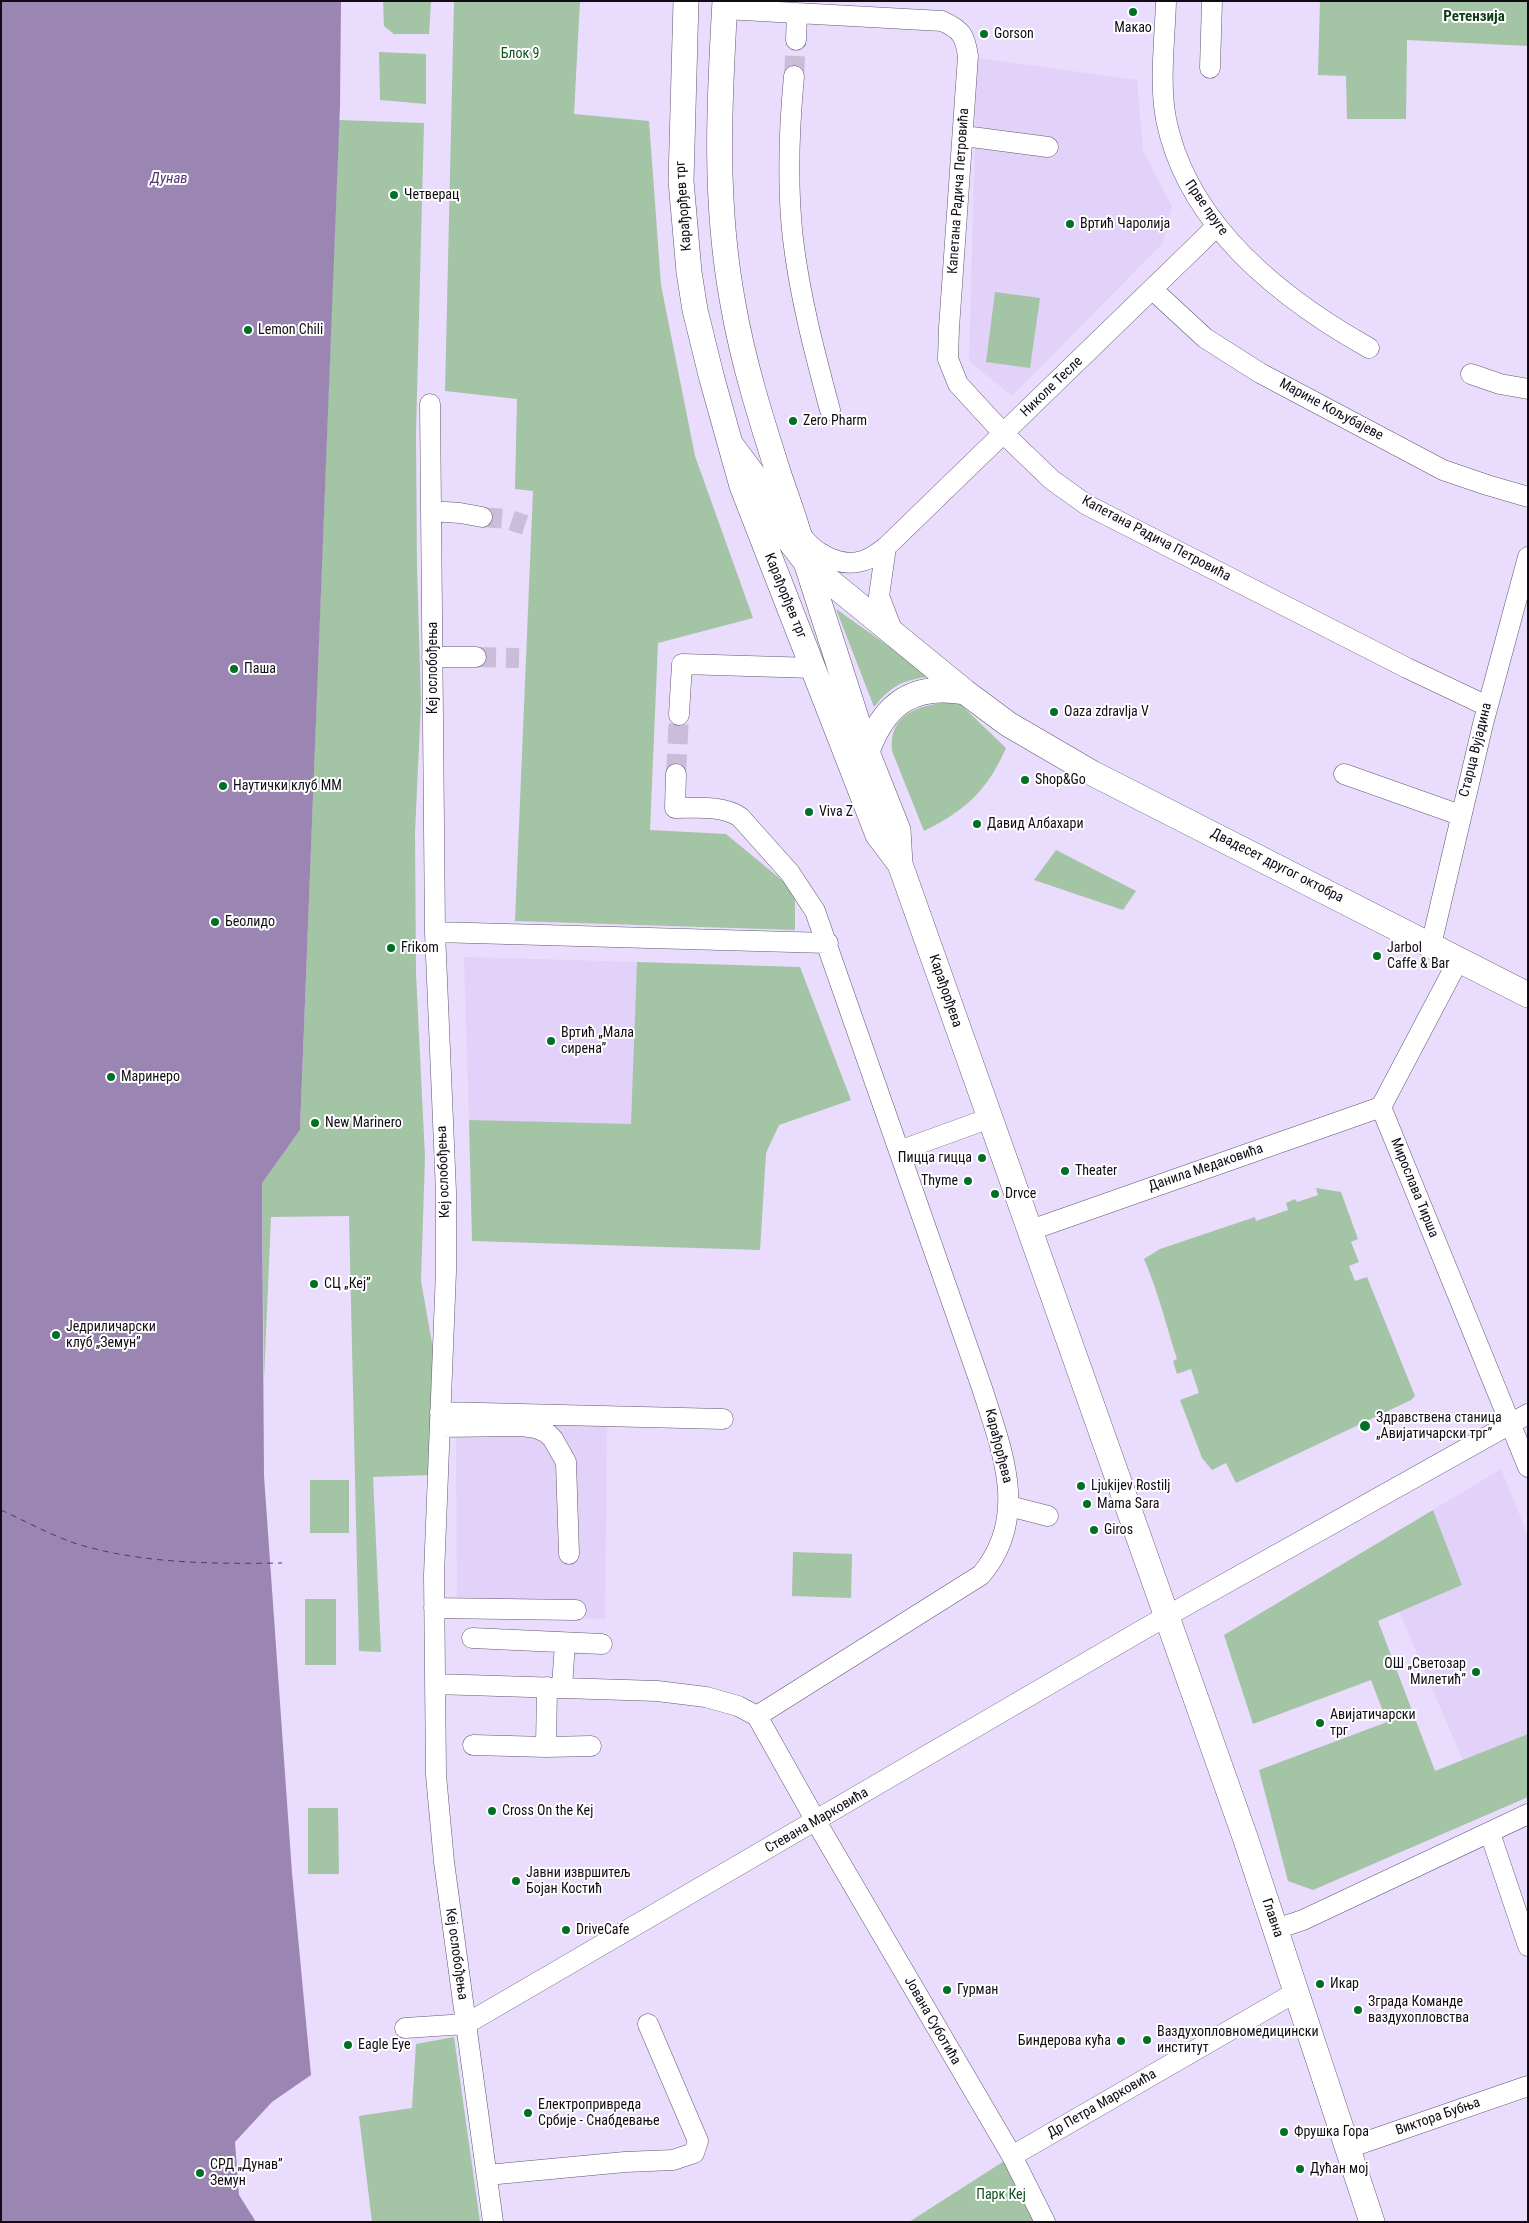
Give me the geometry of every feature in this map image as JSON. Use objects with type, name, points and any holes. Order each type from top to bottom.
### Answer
[{"type":"main road","name":"Карађорђев трг","points":[[686,1],[681,181],[689,272],[710,370],[742,486],[764,545],[814,668],[878,835],[900,864]]},
{"type":"main road","name":"Карађорђев трг","points":[[724,5],[718,137],[727,267],[733,304],[757,404],[800,534],[806,562],[867,752],[898,830],[900,864]]},
{"type":"main road","points":[[731,445],[752,473],[782,531],[806,562],[965,692]]},
{"type":"main road","points":[[867,752],[884,716],[907,698],[934,689],[946,688],[965,692]]},
{"type":"main road","name":"Двадесет другог октобра","points":[[965,692],[1028,736],[1092,773],[1528,995]]},
{"type":"main road","name":"Карађорђева","points":[[900,864],[1168,1616]]},
{"type":"main road","name":"Главна","points":[[1168,1616],[1276,1930],[1372,2222]]},
{"type":"street","name":"Прве пруге","points":[[1166,1],[1164,96],[1166,120],[1184,176],[1217,226],[1238,250],[1281,291],[1341,332],[1369,348]]},
{"type":"street","points":[[1210,68],[1212,1]]},
{"type":"street","name":"Карађорђев трг","points":[[724,5],[803,9],[942,21],[961,32]]},
{"type":"street","points":[[796,40],[803,9]]},
{"type":"street","name":"Капетана Радича Петровића","points":[[961,32],[966,43],[968,56],[948,359],[958,384],[1003,433],[1052,480],[1087,505],[1487,706]]},
{"type":"street","points":[[794,76],[790,178],[793,238],[814,351],[830,410]]},
{"type":"street","points":[[964,136],[1048,147]]},
{"type":"street","name":"Николе Тесле","points":[[800,534],[806,543],[838,561],[859,562],[871,558],[886,547],[1217,226]]},
{"type":"street","name":"Марине Кољубајеве","points":[[1153,290],[1206,338],[1260,373],[1443,470],[1469,480],[1528,497]]},
{"type":"street","points":[[1471,374],[1500,384],[1528,389]]},
{"type":"street","name":"Кеј ослобођења","points":[[430,404],[437,512],[440,932],[446,1192],[446,1271],[434,1608],[436,1775],[444,1862],[493,2222]]},
{"type":"street","points":[[445,467],[437,512],[482,517]]},
{"type":"street","points":[[886,547],[879,596],[894,634]]},
{"type":"street","name":"Старца Вујадина","points":[[1431,945],[1487,706],[1528,557]]},
{"type":"street","points":[[439,657],[476,657]]},
{"type":"street","points":[[679,715],[682,664],[814,668]]},
{"type":"street","points":[[440,932],[828,943],[815,911],[795,880],[773,852],[740,817],[733,812],[722,810],[675,808],[676,774]]},
{"type":"street","points":[[1344,774],[1460,815]]},
{"type":"street","name":"Карађорђева","points":[[758,1716],[981,1575],[990,1563],[1003,1534],[1009,1506],[1007,1478],[987,1404],[828,943]]},
{"type":"street","points":[[1381,1107],[1459,959]]},
{"type":"street","name":"Данила Медаковића","points":[[1031,1230],[1381,1107]]},
{"type":"street","name":"Мирослава Тирша","points":[[1381,1107],[1519,1418],[1528,1467]]},
{"type":"street","points":[[899,1151],[990,1118]]},
{"type":"street","points":[[440,1419],[663,1416],[723,1418]]},
{"type":"street","points":[[1168,1616],[1519,1418]]},
{"type":"street","points":[[440,1419],[536,1428],[547,1433],[553,1439],[566,1462],[569,1554]]},
{"type":"street","points":[[1009,1506],[1048,1516]]},
{"type":"street","points":[[434,1608],[576,1610]]},
{"type":"street","name":"Стевана Марковића","points":[[466,2024],[1168,1616]]},
{"type":"street","points":[[472,1638],[602,1644]]},
{"type":"street","points":[[546,1747],[554,1687],[565,1642]]},
{"type":"street","points":[[435,1684],[634,1690],[706,1697],[738,1706],[758,1716],[816,1822]]},
{"type":"street","points":[[473,1745],[591,1746]]},
{"type":"street","points":[[1276,1930],[1302,1920],[1528,1814]]},
{"type":"street","name":"Јована Суботића","points":[[816,1822],[1012,2156],[1045,2222]]},
{"type":"street","points":[[1490,1833],[1528,1946]]},
{"type":"street","name":"Др Петра Марковића","points":[[1012,2156],[1296,1992]]},
{"type":"street","points":[[405,2028],[466,2024]]},
{"type":"street","points":[[487,2175],[625,2162],[673,2160],[694,2153],[698,2141],[648,2024]]},
{"type":"street","name":"Виктора Бубња","points":[[1348,2148],[1528,2086]]},
{"type":"shaded area","name":"Вртић Чаролија","points":[[977,58],[1137,80],[1143,151],[1172,206],[1163,243],[1012,396],[969,361]]},
{"type":"shaded area","name":"Вртић „Мала сирена”","points":[[464,957],[637,962],[632,1125],[469,1120]]},
{"type":"shaded area","points":[[456,1417],[607,1420],[605,1619],[457,1614]]},
{"type":"shaded area","name":"ОШ „Светозар Милетић”","points":[[1501,1469],[1528,1536],[1528,1734],[1463,1761],[1399,1611],[1462,1585],[1433,1510]]},
{"type":"green space","points":[[383,1],[431,1],[429,34],[394,34],[384,26]]},
{"type":"green space","name":"Блок 9","points":[[454,1],[580,1],[574,114],[649,121],[661,285],[695,456],[753,618],[658,643],[650,830],[726,834],[795,891],[795,930],[515,921],[533,491],[515,489],[517,399],[445,391]]},
{"type":"green space","points":[[1320,1],[1528,1],[1528,46],[1407,40],[1406,119],[1347,119],[1346,76],[1318,75]]},
{"type":"green space","points":[[379,52],[426,54],[426,104],[380,100]]},
{"type":"green space","points":[[339,120],[424,123],[416,433],[421,702],[415,833],[416,974],[425,1157],[421,1281],[435,1360],[430,1475],[373,1477],[381,1652],[359,1651],[349,1216],[271,1217],[264,1379],[262,1182],[300,1130]]},
{"type":"green space","points":[[995,292],[1040,298],[1030,368],[986,362]]},
{"type":"green space","points":[[836,609],[931,676],[905,682],[893,688],[874,707]]},
{"type":"green space","points":[[950,702],[960,704],[1006,748],[991,776],[974,798],[952,815],[924,831],[892,751],[892,738],[900,720],[908,714],[927,706]]},
{"type":"green space","points":[[1056,850],[1136,891],[1123,910],[1034,880]]},
{"type":"green space","points":[[637,962],[800,967],[851,1100],[779,1125],[766,1153],[760,1250],[472,1241],[469,1120],[631,1124]]},
{"type":"green space","points":[[1316,1188],[1341,1192],[1358,1239],[1351,1242],[1359,1262],[1349,1266],[1355,1281],[1367,1277],[1415,1396],[1411,1400],[1236,1483],[1226,1463],[1212,1470],[1202,1458],[1180,1400],[1199,1393],[1191,1369],[1177,1374],[1173,1361],[1177,1359],[1158,1296],[1144,1259],[1160,1249],[1255,1217],[1256,1221],[1288,1210],[1286,1203],[1295,1199],[1297,1202],[1318,1195]]},
{"type":"green space","points":[[310,1480],[349,1480],[349,1533],[310,1533]]},
{"type":"green space","points":[[1433,1510],[1462,1585],[1378,1621],[1435,1771],[1528,1734],[1528,1797],[1313,1890],[1288,1881],[1259,1770],[1387,1722],[1371,1680],[1253,1724],[1224,1635]]},
{"type":"green space","points":[[793,1552],[852,1554],[851,1598],[792,1596]]},
{"type":"green space","points":[[305,1599],[336,1599],[336,1665],[305,1665]]},
{"type":"green space","points":[[308,1808],[338,1808],[339,1874],[308,1874]]},
{"type":"green space","points":[[454,2037],[480,2222],[372,2222],[359,2116],[412,2108],[416,2044]]},
{"type":"green space","name":"Парк Кеј","points":[[1012,2156],[1045,2222],[909,2222]]},
{"type":"water","name":"Дунав","points":[[1,1],[341,1],[340,105],[300,1130],[262,1183],[264,1476],[292,1873],[311,2075],[272,2102],[235,2142],[239,2195],[256,2222],[1,2222]]},
{"type":"ferry route","points":[[1,1510],[46,1532],[74,1543],[125,1555],[204,1563],[282,1563]]},
{"type":"tunnel","points":[[794,76],[796,40]]},
{"type":"tunnel","points":[[482,517],[507,519],[525,525]]},
{"type":"tunnel","points":[[476,657],[519,658]]},
{"type":"tunnel","points":[[676,774],[679,715]]},
{"type":"place","name":"Макао","points":[[1133,12]]},
{"type":"place","name":"Gorson","points":[[984,34]]},
{"type":"place","name":"Четверац","points":[[394,195]]},
{"type":"place","name":"Вртић Чаролија","points":[[1070,224]]},
{"type":"place","name":"Lemon Chili","points":[[248,330]]},
{"type":"place","name":"Zero Pharm","points":[[793,421]]},
{"type":"place","name":"Паша","points":[[234,669]]},
{"type":"place","name":"Oaza zdravlja V","points":[[1054,712]]},
{"type":"place","name":"Shop&Go","points":[[1025,780]]},
{"type":"place","name":"Наутички клуб ММ","points":[[223,786]]},
{"type":"place","name":"Viva Z","points":[[809,812]]},
{"type":"place","name":"Давид Албахари","points":[[977,824]]},
{"type":"place","name":"Беолидо","points":[[215,922]]},
{"type":"place","name":"Frikom","points":[[391,948]]},
{"type":"place","name":"Jarbol Caffe & Bar","points":[[1377,956]]},
{"type":"place","name":"Вртић „Мала сирена”","points":[[551,1041]]},
{"type":"place","name":"Маринеро","points":[[111,1077]]},
{"type":"place","name":"New Marinero","points":[[315,1123]]},
{"type":"place","name":"Пицца гицца","points":[[982,1158]]},
{"type":"place","name":"Theater","points":[[1065,1171]]},
{"type":"place","name":"Thyme","points":[[968,1181]]},
{"type":"place","name":"Drvce","points":[[995,1194]]},
{"type":"place","name":"СЦ „Кеј”","points":[[314,1284]]},
{"type":"place","name":"Једриличарски клуб „Земун”","points":[[56,1335]]},
{"type":"place","name":"Здравствена станица „Авијатичарски трг”","points":[[1365,1426]]},
{"type":"place","name":"Ljukijev Rostilj","points":[[1081,1486]]},
{"type":"place","name":"Mama Sara","points":[[1087,1504]]},
{"type":"place","name":"Giros","points":[[1094,1530]]},
{"type":"place","name":"ОШ „Светозар Милетић”","points":[[1476,1672]]},
{"type":"place","name":"Авијатичарски трг","points":[[1320,1723]]},
{"type":"place","name":"Cross On the Kej","points":[[492,1811]]},
{"type":"place","name":"Јавни извршитељ Бојан Костић","points":[[516,1881]]},
{"type":"place","name":"DriveCafe","points":[[566,1930]]},
{"type":"place","name":"Икар","points":[[1320,1984]]},
{"type":"place","name":"Гурман","points":[[947,1990]]},
{"type":"place","name":"Зграда Команде ваздухопловства","points":[[1358,2010]]},
{"type":"place","name":"Ваздухопловномедицински институт","points":[[1147,2040]]},
{"type":"place","name":"Биндерова кућа","points":[[1121,2041]]},
{"type":"place","name":"Eagle Eye","points":[[348,2045]]},
{"type":"place","name":"Електропривреда Србије - Снабдевање","points":[[528,2113]]},
{"type":"place","name":"Фрушка Гора","points":[[1284,2132]]},
{"type":"place","name":"Дућан мој","points":[[1300,2169]]},
{"type":"place","name":"СРД „Дунав” Земун","points":[[200,2173]]},
{"type":"district","name":"Ретензија","points":[[1474,17]]}]
